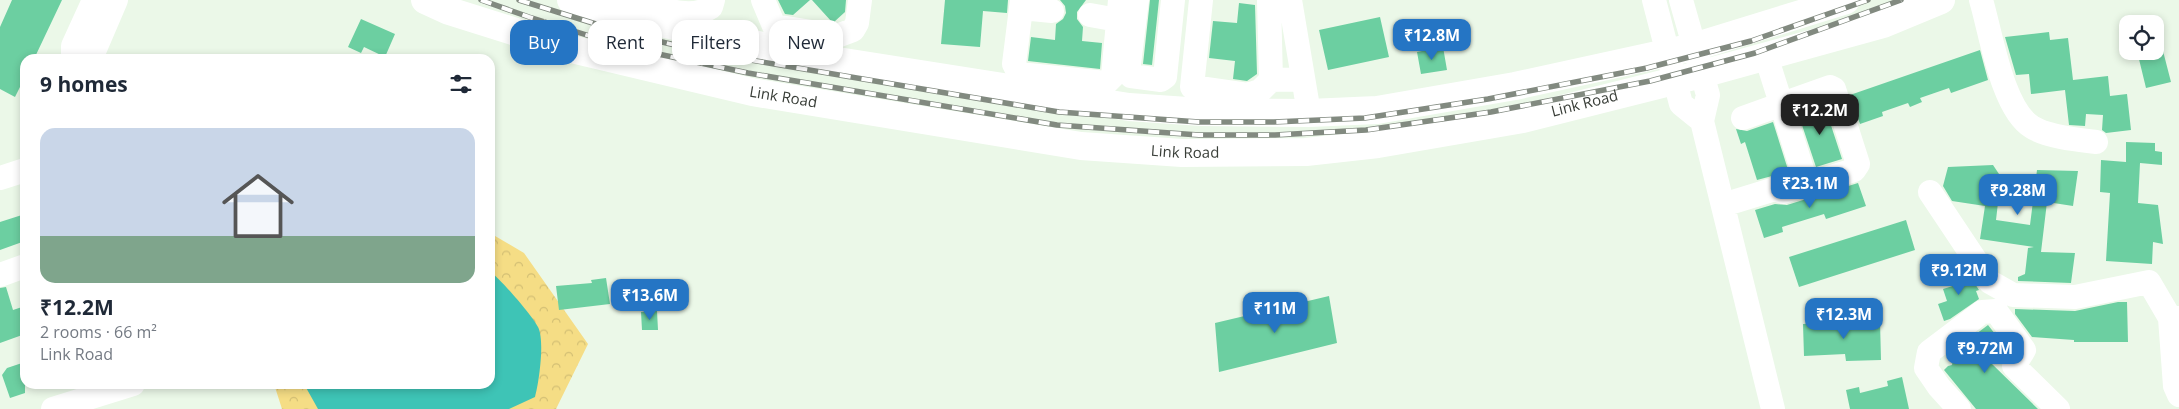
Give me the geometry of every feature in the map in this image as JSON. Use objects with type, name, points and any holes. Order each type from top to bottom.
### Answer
[{"type":"main road","name":"Link Road","points":[[425,0],[450,11],[567,48],[752,92],[1081,146],[1116,150],[1182,153],[1306,152],[1378,144],[1523,119],[1674,82],[1883,24],[1941,0]]},
{"type":"main road","name":"Link Road","points":[[571,0],[592,7],[769,36]]},
{"type":"main road","name":"Link Road","points":[[843,49],[1129,107],[1192,99],[1309,113],[1377,110],[1420,104],[1694,47],[1846,0]]},
{"type":"street","points":[[73,54],[73,46],[94,0]]},
{"type":"street","points":[[93,54],[116,0]]},
{"type":"street","points":[[633,0],[688,7],[703,13],[711,7],[713,0]]},
{"type":"street","points":[[763,0],[769,25]]},
{"type":"street","points":[[843,41],[853,30],[858,17],[860,0]]},
{"type":"street","points":[[1137,0],[1128,72],[1131,76],[1161,80],[1165,77],[1173,0]]},
{"type":"street","points":[[1201,0],[1192,99],[1248,95],[1260,91],[1271,80],[1303,79]]},
{"type":"street","points":[[1269,0],[1271,80]]},
{"type":"street","points":[[1290,0],[1309,113]]},
{"type":"street","points":[[1654,0],[1681,104],[1702,122]]},
{"type":"street","points":[[1681,0],[1708,95],[1702,122],[1773,409]]},
{"type":"street","points":[[1981,0],[1999,66],[2016,112],[2032,128],[2069,139],[2096,142]]},
{"type":"street","points":[[1052,11],[1022,4],[1014,64],[1019,74],[1106,83],[1113,76],[1119,10],[1090,15]]},
{"type":"street","points":[[1766,56],[1807,185]]},
{"type":"street","points":[[1723,205],[1775,189],[1783,192],[1807,185],[1854,170],[1858,164],[1838,98],[1834,89],[1830,87],[1743,118]]},
{"type":"street","points":[[0,178],[20,172]]},
{"type":"street","points":[[1930,192],[1990,282],[2013,295],[2075,296],[2149,282],[2174,318],[2175,386],[2179,395]]},
{"type":"street","points":[[0,275],[20,268]]},
{"type":"street","points":[[1959,409],[1939,387],[1926,368],[1930,352],[1982,312],[1996,311],[2024,350],[2014,366],[2058,409]]},
{"type":"street","points":[[53,409],[117,389]]},
{"type":"green space","points":[[495,236],[524,253],[588,344],[556,409],[282,409],[276,389],[495,389]]},
{"type":"water","points":[[495,276],[530,314],[538,327],[541,351],[540,372],[535,397],[509,409],[318,409],[307,389],[495,389]]},
{"type":"building","points":[[12,0],[62,0],[36,54],[20,54],[20,87],[15,97],[0,89],[0,27]]},
{"type":"building","points":[[778,0],[810,0],[793,15],[785,14]]},
{"type":"building","points":[[812,0],[846,0],[845,12],[836,20],[830,20]]},
{"type":"building","points":[[945,0],[1008,0],[1007,13],[983,11],[980,47],[941,44]]},
{"type":"building","points":[[1060,0],[1086,0],[1077,12],[1077,19],[1083,27],[1082,41],[1102,43],[1100,69],[1028,61],[1031,37],[1055,40],[1056,24],[1063,19],[1066,13],[1065,6]]},
{"type":"building","points":[[1150,0],[1159,0],[1152,65],[1143,64]]},
{"type":"building","points":[[1239,3],[1255,5],[1257,74],[1247,81],[1233,79],[1235,61],[1209,58],[1213,21],[1237,23]]},
{"type":"building","points":[[1380,17],[1389,57],[1328,70],[1319,30]]},
{"type":"building","points":[[361,19],[395,34],[386,54],[379,54],[364,47],[361,53],[348,47]]},
{"type":"building","points":[[2049,32],[2050,40],[2068,38],[2073,80],[2108,76],[2110,96],[2127,94],[2131,130],[2106,133],[2102,130],[2103,115],[2086,114],[2085,126],[2069,125],[2065,90],[2031,94],[2029,74],[2016,75],[2005,37]]},
{"type":"building","points":[[1443,47],[1447,70],[1421,74],[1417,52]]},
{"type":"building","points":[[1980,50],[1988,80],[1951,93],[1949,88],[1920,98],[1922,102],[1910,107],[1908,103],[1882,112],[1883,116],[1860,124],[1850,95]]},
{"type":"building","points":[[2164,55],[2171,82],[2146,88],[2139,60],[2164,60]]},
{"type":"building","points":[[1824,104],[1842,159],[1816,167],[1798,113]]},
{"type":"building","points":[[1773,122],[1790,176],[1772,176],[1757,180],[1745,142],[1741,144],[1736,129],[1747,131]]},
{"type":"building","points":[[2126,142],[2155,143],[2155,151],[2162,152],[2162,165],[2140,163],[2138,203],[2158,205],[2163,244],[2153,242],[2152,264],[2106,261],[2110,193],[2100,192],[2101,160],[2126,162]]},
{"type":"building","points":[[1993,165],[2001,177],[1996,220],[2030,225],[2037,170],[2078,171],[2073,206],[2047,202],[2041,252],[2075,253],[2071,283],[2018,281],[2018,277],[2025,274],[2028,248],[2034,247],[1980,239],[1985,206],[1952,201],[1943,186],[1948,167]]},
{"type":"building","points":[[1858,183],[1866,206],[1826,219],[1824,214],[1782,227],[1783,232],[1764,238],[1755,210],[1775,204],[1787,205]]},
{"type":"building","points":[[20,216],[20,243],[0,250],[0,222]]},
{"type":"building","points":[[1906,220],[1915,250],[1799,287],[1789,257]]},
{"type":"building","points":[[1966,270],[1979,290],[1976,291],[1979,299],[1944,321],[1938,304],[1947,301],[1943,289],[1956,285],[1953,275]]},
{"type":"building","points":[[606,278],[610,304],[559,310],[556,286],[592,283],[591,280]]},
{"type":"building","points":[[6,287],[13,310],[20,308],[20,336],[0,343],[0,288]]},
{"type":"building","points":[[1329,296],[1337,343],[1219,372],[1215,323]]},
{"type":"building","points":[[2118,302],[2127,302],[2128,342],[2074,342],[2074,340],[2032,337],[2015,314],[2015,309],[2075,311]]},
{"type":"building","points":[[657,311],[658,330],[642,330],[641,312]]},
{"type":"building","points":[[1880,321],[1881,360],[1846,361],[1845,354],[1804,356],[1803,324]]},
{"type":"building","points":[[1988,325],[2006,348],[1991,363],[2038,409],[1976,409],[1944,370],[1952,365],[1953,359],[1948,355]]},
{"type":"building","points":[[20,364],[20,389],[25,389],[25,393],[10,398],[2,375],[7,368]]},
{"type":"building","points":[[1902,377],[1909,409],[1850,409],[1846,390],[1859,387],[1860,393],[1888,386],[1887,381]]},
{"type":"railway","points":[[481,0],[625,47],[748,73],[1057,125],[1199,135],[1275,135],[1366,130],[1491,112],[1650,81],[1755,53],[1901,0]]},
{"type":"railway","points":[[519,0],[628,34],[709,53],[1059,112],[1199,122],[1274,122],[1365,118],[1488,99],[1647,68],[1751,41],[1868,0]]}]
